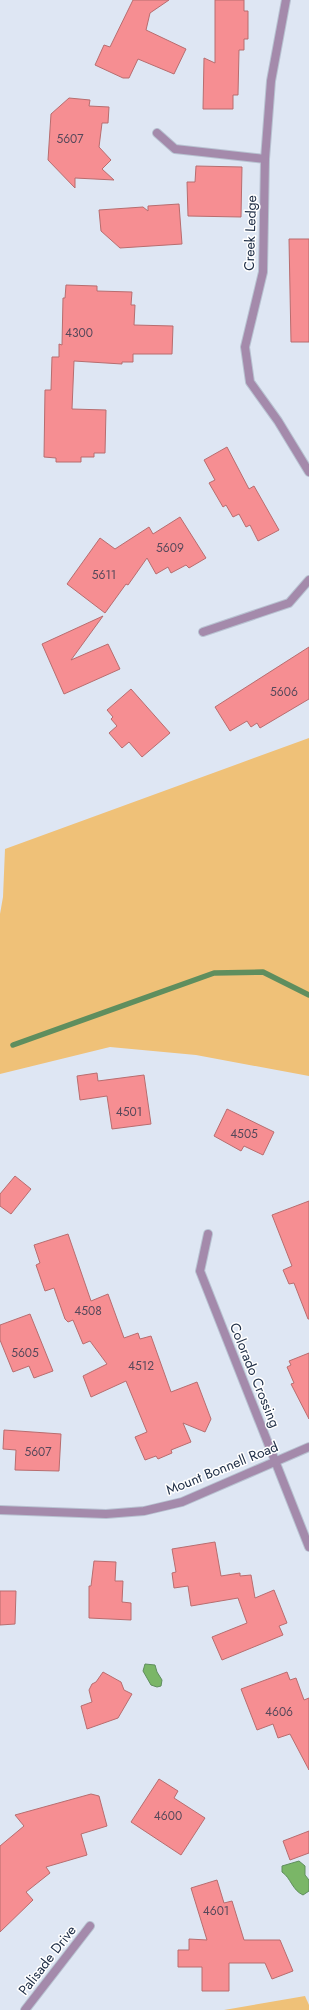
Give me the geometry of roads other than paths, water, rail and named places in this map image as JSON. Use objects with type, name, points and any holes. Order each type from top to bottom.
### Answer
[{"type":"street","name":"Creek Ledge","points":[[286,0],[271,81],[266,159],[263,272],[245,347],[250,382],[278,421],[309,472]]},
{"type":"street","points":[[157,134],[175,149],[266,159]]},
{"type":"street","points":[[203,632],[289,604],[309,580]]},
{"type":"street","name":"Colorado Crossing","points":[[208,1234],[200,1271],[309,1547]]},
{"type":"street","name":"Mount Bonnell Road","points":[[0,1510],[106,1514],[144,1511],[182,1502],[275,1460],[309,1447]]},
{"type":"street","name":"Palisade Drive","points":[[25,2010],[90,1926]]},
{"type":"waterway","points":[[13,1045],[214,973],[263,972],[309,995]]}]
